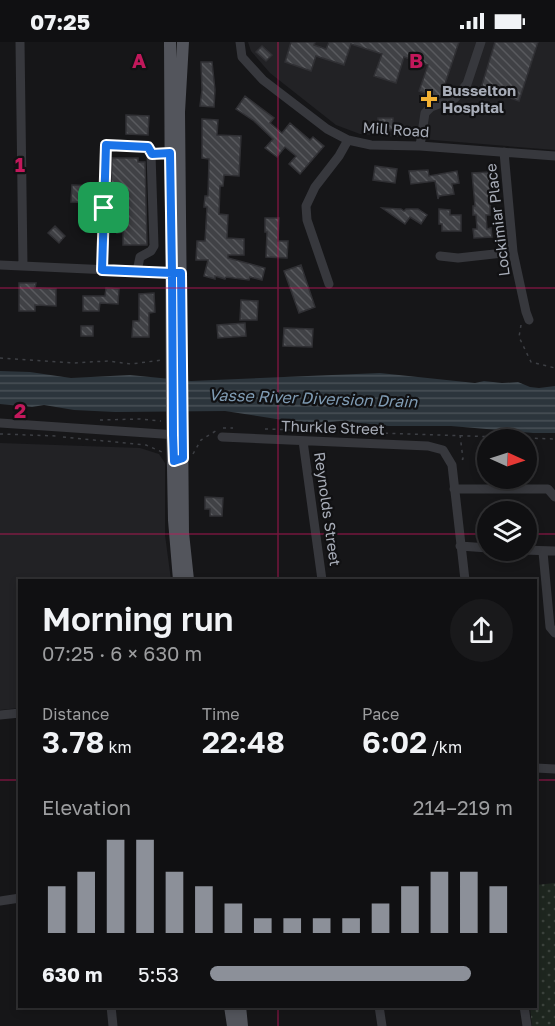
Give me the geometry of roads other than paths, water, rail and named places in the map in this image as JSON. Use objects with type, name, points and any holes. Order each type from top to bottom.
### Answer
[{"type":"main road","points":[[170,42],[170,153],[176,273]]},
{"type":"main road","points":[[183,42],[179,112],[173,366],[188,579]]},
{"type":"main road","points":[[178,435],[174,461],[174,520],[179,579]]},
{"type":"main road","points":[[230,1008],[233,1026]]},
{"type":"main road","points":[[240,1008],[242,1026]]},
{"type":"street","points":[[20,42],[23,266]]},
{"type":"street","name":"Mill Road","points":[[240,42],[242,57],[263,80],[327,129],[348,140],[371,145],[420,146],[555,156]]},
{"type":"street","points":[[420,146],[426,113],[431,107],[455,98],[467,84],[481,42]]},
{"type":"street","points":[[329,284],[307,220],[306,206],[315,187],[339,156],[348,140]]},
{"type":"street","points":[[102,270],[106,145],[148,147],[152,154],[154,246],[151,251],[140,257],[138,271]]},
{"type":"street","name":"Lockimiar Place","points":[[504,152],[513,252],[526,312],[530,320]]},
{"type":"street","points":[[152,154],[170,153]]},
{"type":"street","points":[[440,256],[458,258],[513,252]]},
{"type":"street","points":[[0,265],[176,273]]},
{"type":"street","points":[[0,423],[178,435]]},
{"type":"street","name":"Thurkle Street","points":[[222,437],[428,446],[443,450],[452,465],[454,489]]},
{"type":"street","name":"Reynolds Street","points":[[303,441],[322,579]]},
{"type":"street","points":[[465,579],[454,489],[548,489],[555,497]]},
{"type":"street","points":[[460,546],[477,547]]},
{"type":"street","points":[[537,551],[555,551]]},
{"type":"street","points":[[543,552],[550,627],[555,633]]},
{"type":"street","points":[[0,715],[18,713]]},
{"type":"street","points":[[537,768],[555,769]]},
{"type":"street","points":[[0,901],[18,898]]},
{"type":"street","points":[[111,1008],[113,1026]]},
{"type":"street","points":[[379,1008],[382,1026]]},
{"type":"street","points":[[524,1008],[527,1026]]},
{"type":"water","name":"Vasse River Diversion Drain","points":[[0,371],[30,372],[71,378],[130,375],[191,381],[380,373],[475,383],[518,382],[539,388],[555,386],[555,433],[537,433],[537,429],[389,426],[341,421],[319,423],[225,411],[115,412],[74,410],[44,405],[32,407],[0,404]]},
{"type":"place","name":"Busselton Hospital","points":[[429,99]]}]
